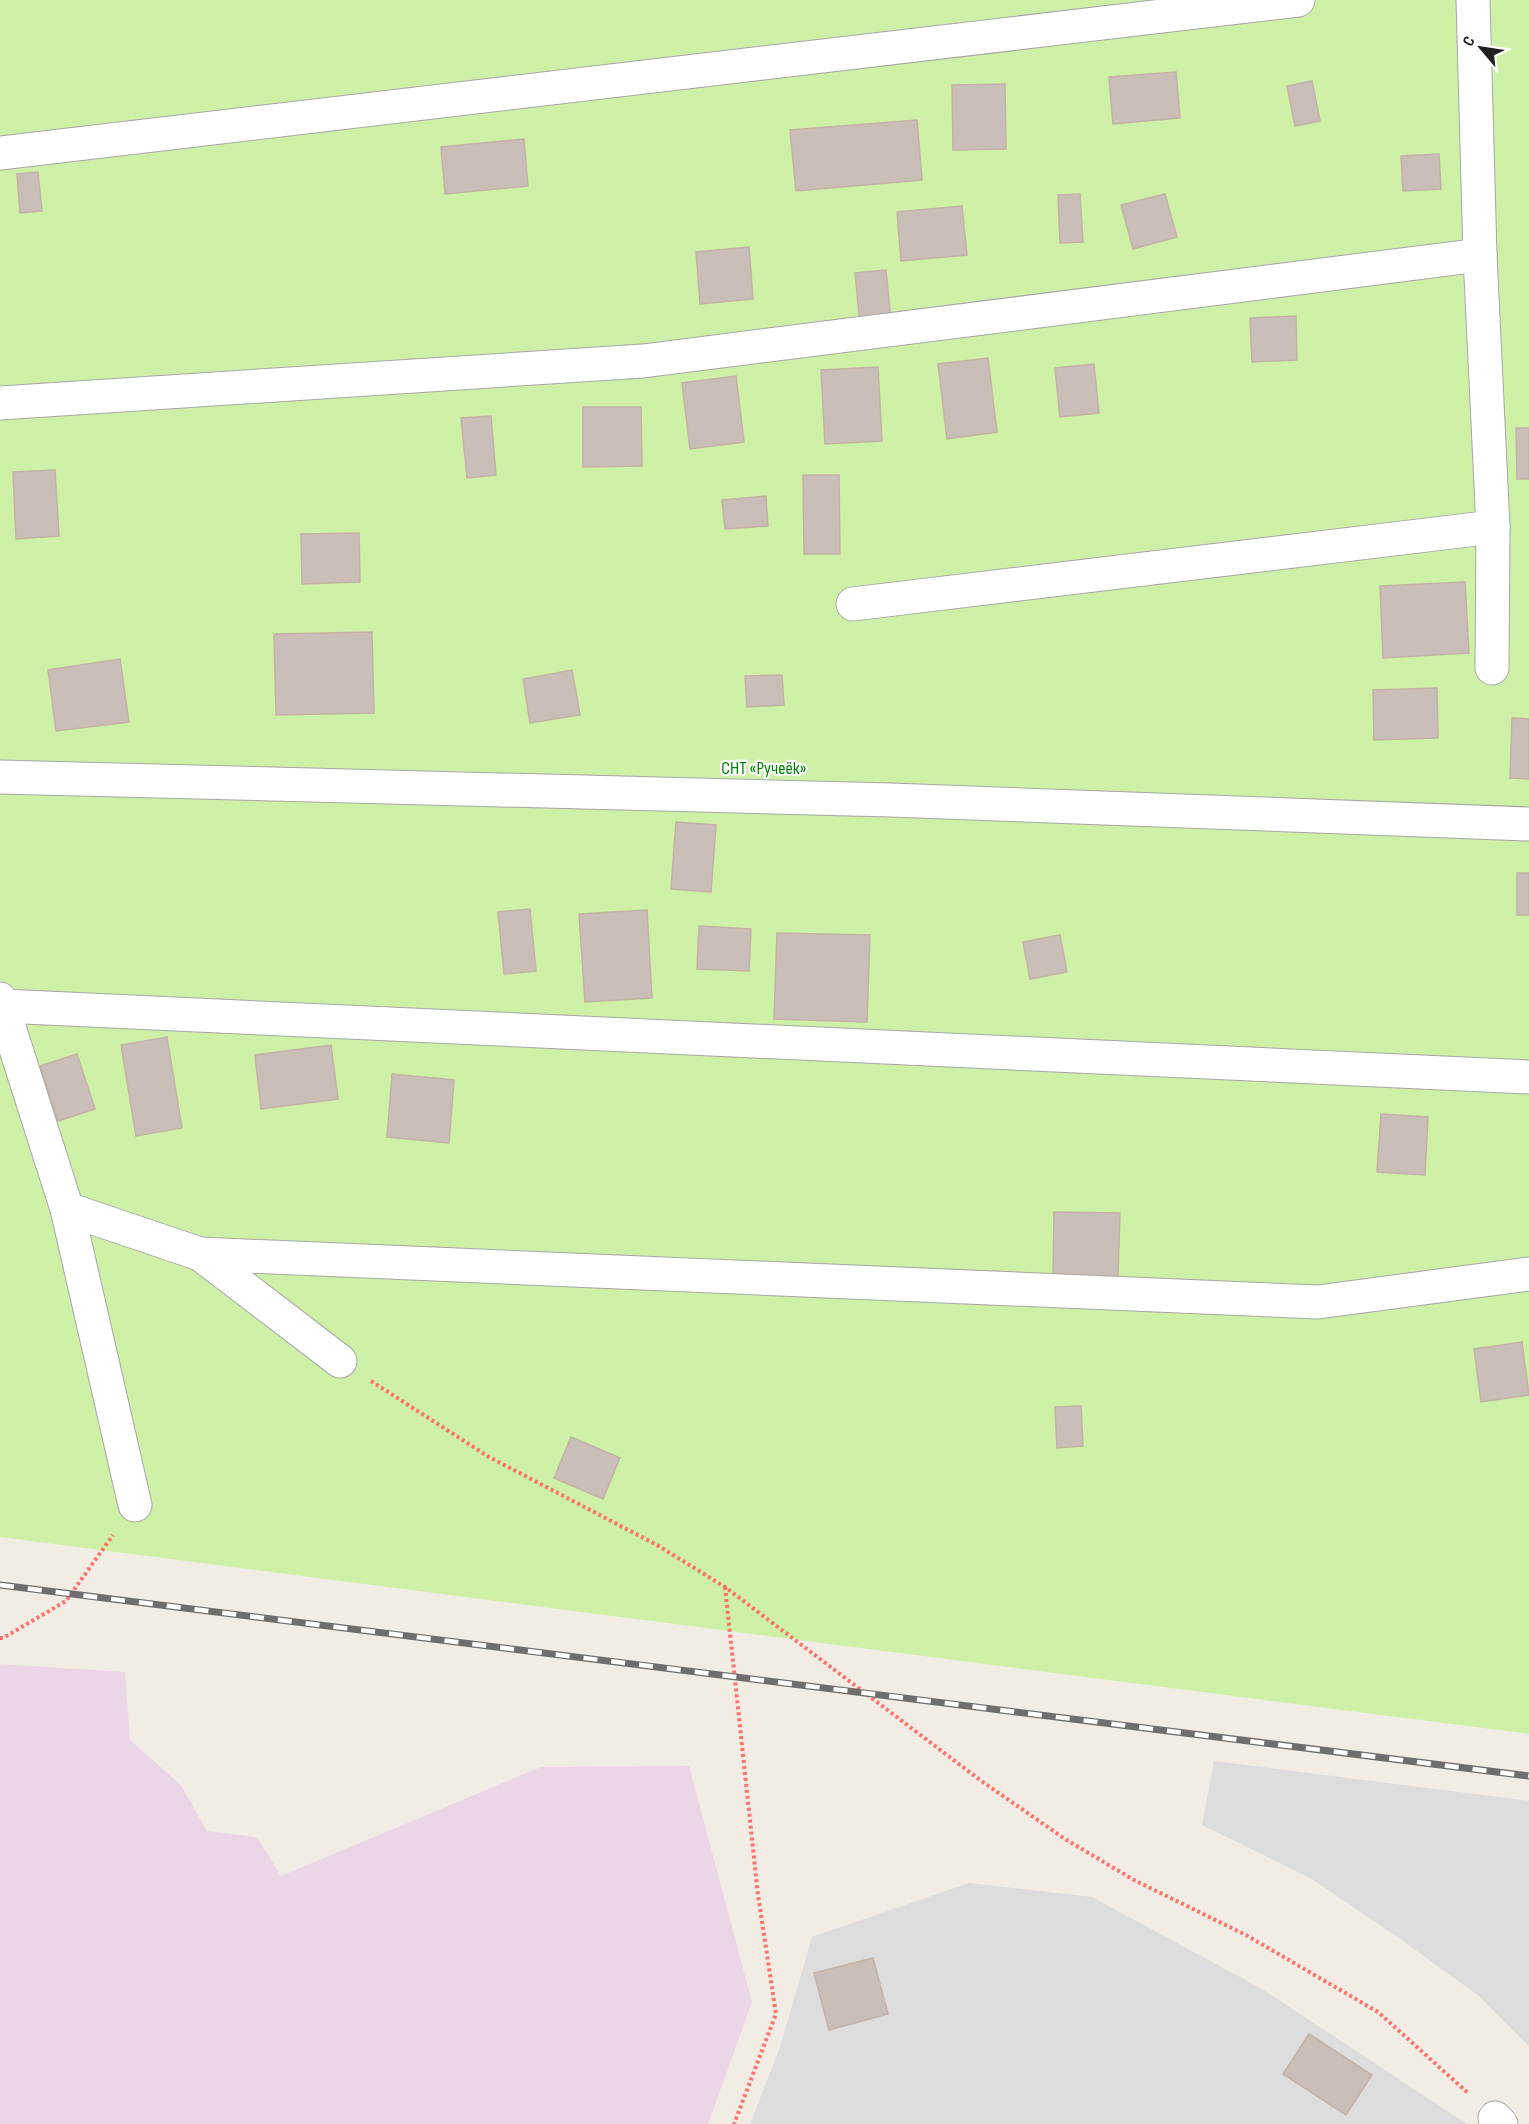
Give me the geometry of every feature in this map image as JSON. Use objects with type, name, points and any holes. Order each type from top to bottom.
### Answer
[{"type":"street","points":[[0,153],[1298,0]]},
{"type":"street","points":[[1473,0],[1480,255],[1493,527],[1492,668]]},
{"type":"street","points":[[0,403],[643,361],[1480,255]]},
{"type":"street","points":[[853,603],[1493,527]]},
{"type":"street","points":[[0,777],[879,800],[1529,824]]},
{"type":"street","points":[[135,1505],[67,1209],[1,1002],[1529,1077]]},
{"type":"street","points":[[67,1209],[200,1254],[1318,1302],[1529,1274]]},
{"type":"street","points":[[200,1254],[340,1361]]},
{"type":"path","points":[[340,1361],[489,1457],[657,1545],[724,1587],[986,1785],[1065,1839],[1134,1880],[1246,1935],[1378,2012],[1498,2121]]},
{"type":"path","points":[[0,1638],[66,1601],[135,1505]]},
{"type":"path","points":[[724,1587],[758,1895],[776,2014],[734,2124]]},
{"type":"shaded area","points":[[0,1664],[125,1672],[130,1740],[181,1785],[207,1831],[257,1837],[281,1876],[541,1767],[689,1766],[752,2002],[708,2124],[0,2124]]},
{"type":"shaded area","points":[[1214,1761],[1529,1801],[1529,2046],[1479,1996],[1396,1936],[1310,1878],[1202,1825]]},
{"type":"shaded area","points":[[969,1883],[1092,1897],[1262,1989],[1467,2124],[750,2124],[780,2047],[812,1937]]},
{"type":"green space","name":"СНТ «Ручеёк»","points":[[0,0],[1529,0],[1529,1734],[0,1537]]},
{"type":"building","points":[[1176,72],[1180,118],[1113,124],[1109,77]]},
{"type":"building","points":[[1312,81],[1320,121],[1295,126],[1287,86]]},
{"type":"building","points":[[1005,84],[1006,149],[953,150],[952,85]]},
{"type":"building","points":[[917,120],[922,180],[796,191],[790,130]]},
{"type":"building","points":[[524,139],[528,186],[445,194],[441,147]]},
{"type":"building","points":[[1439,154],[1441,189],[1403,191],[1401,156]]},
{"type":"building","points":[[38,172],[42,211],[20,213],[17,174]]},
{"type":"building","points":[[1080,194],[1083,242],[1060,243],[1058,195]]},
{"type":"building","points":[[1165,194],[1177,237],[1133,249],[1121,205]]},
{"type":"building","points":[[962,206],[967,255],[901,261],[897,212]]},
{"type":"building","points":[[749,247],[753,299],[700,304],[696,252]]},
{"type":"building","points":[[886,270],[891,321],[860,324],[855,273]]},
{"type":"building","points":[[1296,316],[1297,360],[1252,362],[1250,318]]},
{"type":"building","points":[[988,358],[997,432],[947,439],[938,364]]},
{"type":"building","points":[[1094,364],[1099,413],[1060,417],[1055,368]]},
{"type":"building","points":[[878,367],[882,441],[825,444],[821,370]]},
{"type":"building","points":[[736,376],[744,442],[690,449],[682,383]]},
{"type":"building","points":[[583,407],[641,407],[642,466],[583,467]]},
{"type":"building","points":[[491,416],[496,475],[467,478],[461,418]]},
{"type":"building","points":[[1516,428],[1529,428],[1529,479],[1517,479]]},
{"type":"building","points":[[55,470],[59,536],[16,539],[13,472]]},
{"type":"building","points":[[803,475],[839,475],[840,554],[804,554]]},
{"type":"building","points":[[766,496],[768,526],[725,529],[722,500]]},
{"type":"building","points":[[359,533],[360,582],[302,584],[301,534]]},
{"type":"building","points":[[1465,582],[1469,653],[1383,658],[1380,586]]},
{"type":"building","points":[[372,632],[374,713],[276,715],[274,634]]},
{"type":"building","points":[[120,659],[129,722],[56,731],[48,670]]},
{"type":"building","points":[[572,670],[580,715],[530,723],[523,679]]},
{"type":"building","points":[[782,675],[784,705],[747,707],[745,676]]},
{"type":"building","points":[[1437,688],[1438,738],[1374,740],[1373,690]]},
{"type":"building","points":[[1512,718],[1529,719],[1529,779],[1510,778]]},
{"type":"building","points":[[676,822],[716,825],[711,892],[671,889]]},
{"type":"building","points":[[1517,873],[1529,873],[1529,915],[1517,915]]},
{"type":"building","points":[[530,909],[536,971],[504,974],[498,912]]},
{"type":"building","points":[[647,910],[652,998],[585,1002],[579,914]]},
{"type":"building","points":[[699,926],[751,929],[749,971],[697,969]]},
{"type":"building","points":[[777,933],[870,935],[867,1022],[774,1019]]},
{"type":"building","points":[[1060,935],[1067,972],[1030,979],[1023,942]]},
{"type":"building","points":[[167,1037],[182,1128],[136,1136],[121,1045]]},
{"type":"building","points":[[331,1045],[338,1099],[261,1109],[255,1055]]},
{"type":"building","points":[[77,1054],[95,1109],[58,1121],[40,1066]]},
{"type":"building","points":[[392,1074],[454,1080],[449,1143],[387,1137]]},
{"type":"building","points":[[1381,1114],[1428,1117],[1425,1175],[1377,1172]]},
{"type":"building","points":[[1054,1212],[1120,1213],[1118,1276],[1053,1275]]},
{"type":"building","points":[[1522,1342],[1529,1395],[1481,1402],[1474,1349]]},
{"type":"building","points":[[1081,1406],[1083,1446],[1057,1448],[1055,1407]]},
{"type":"building","points":[[571,1437],[620,1458],[603,1499],[554,1478]]},
{"type":"building","points":[[873,1958],[888,2014],[829,2030],[814,1973]]},
{"type":"building","points":[[1309,2034],[1372,2075],[1346,2115],[1283,2074]]},
{"type":"railway","points":[[0,1585],[1529,1776]]}]
